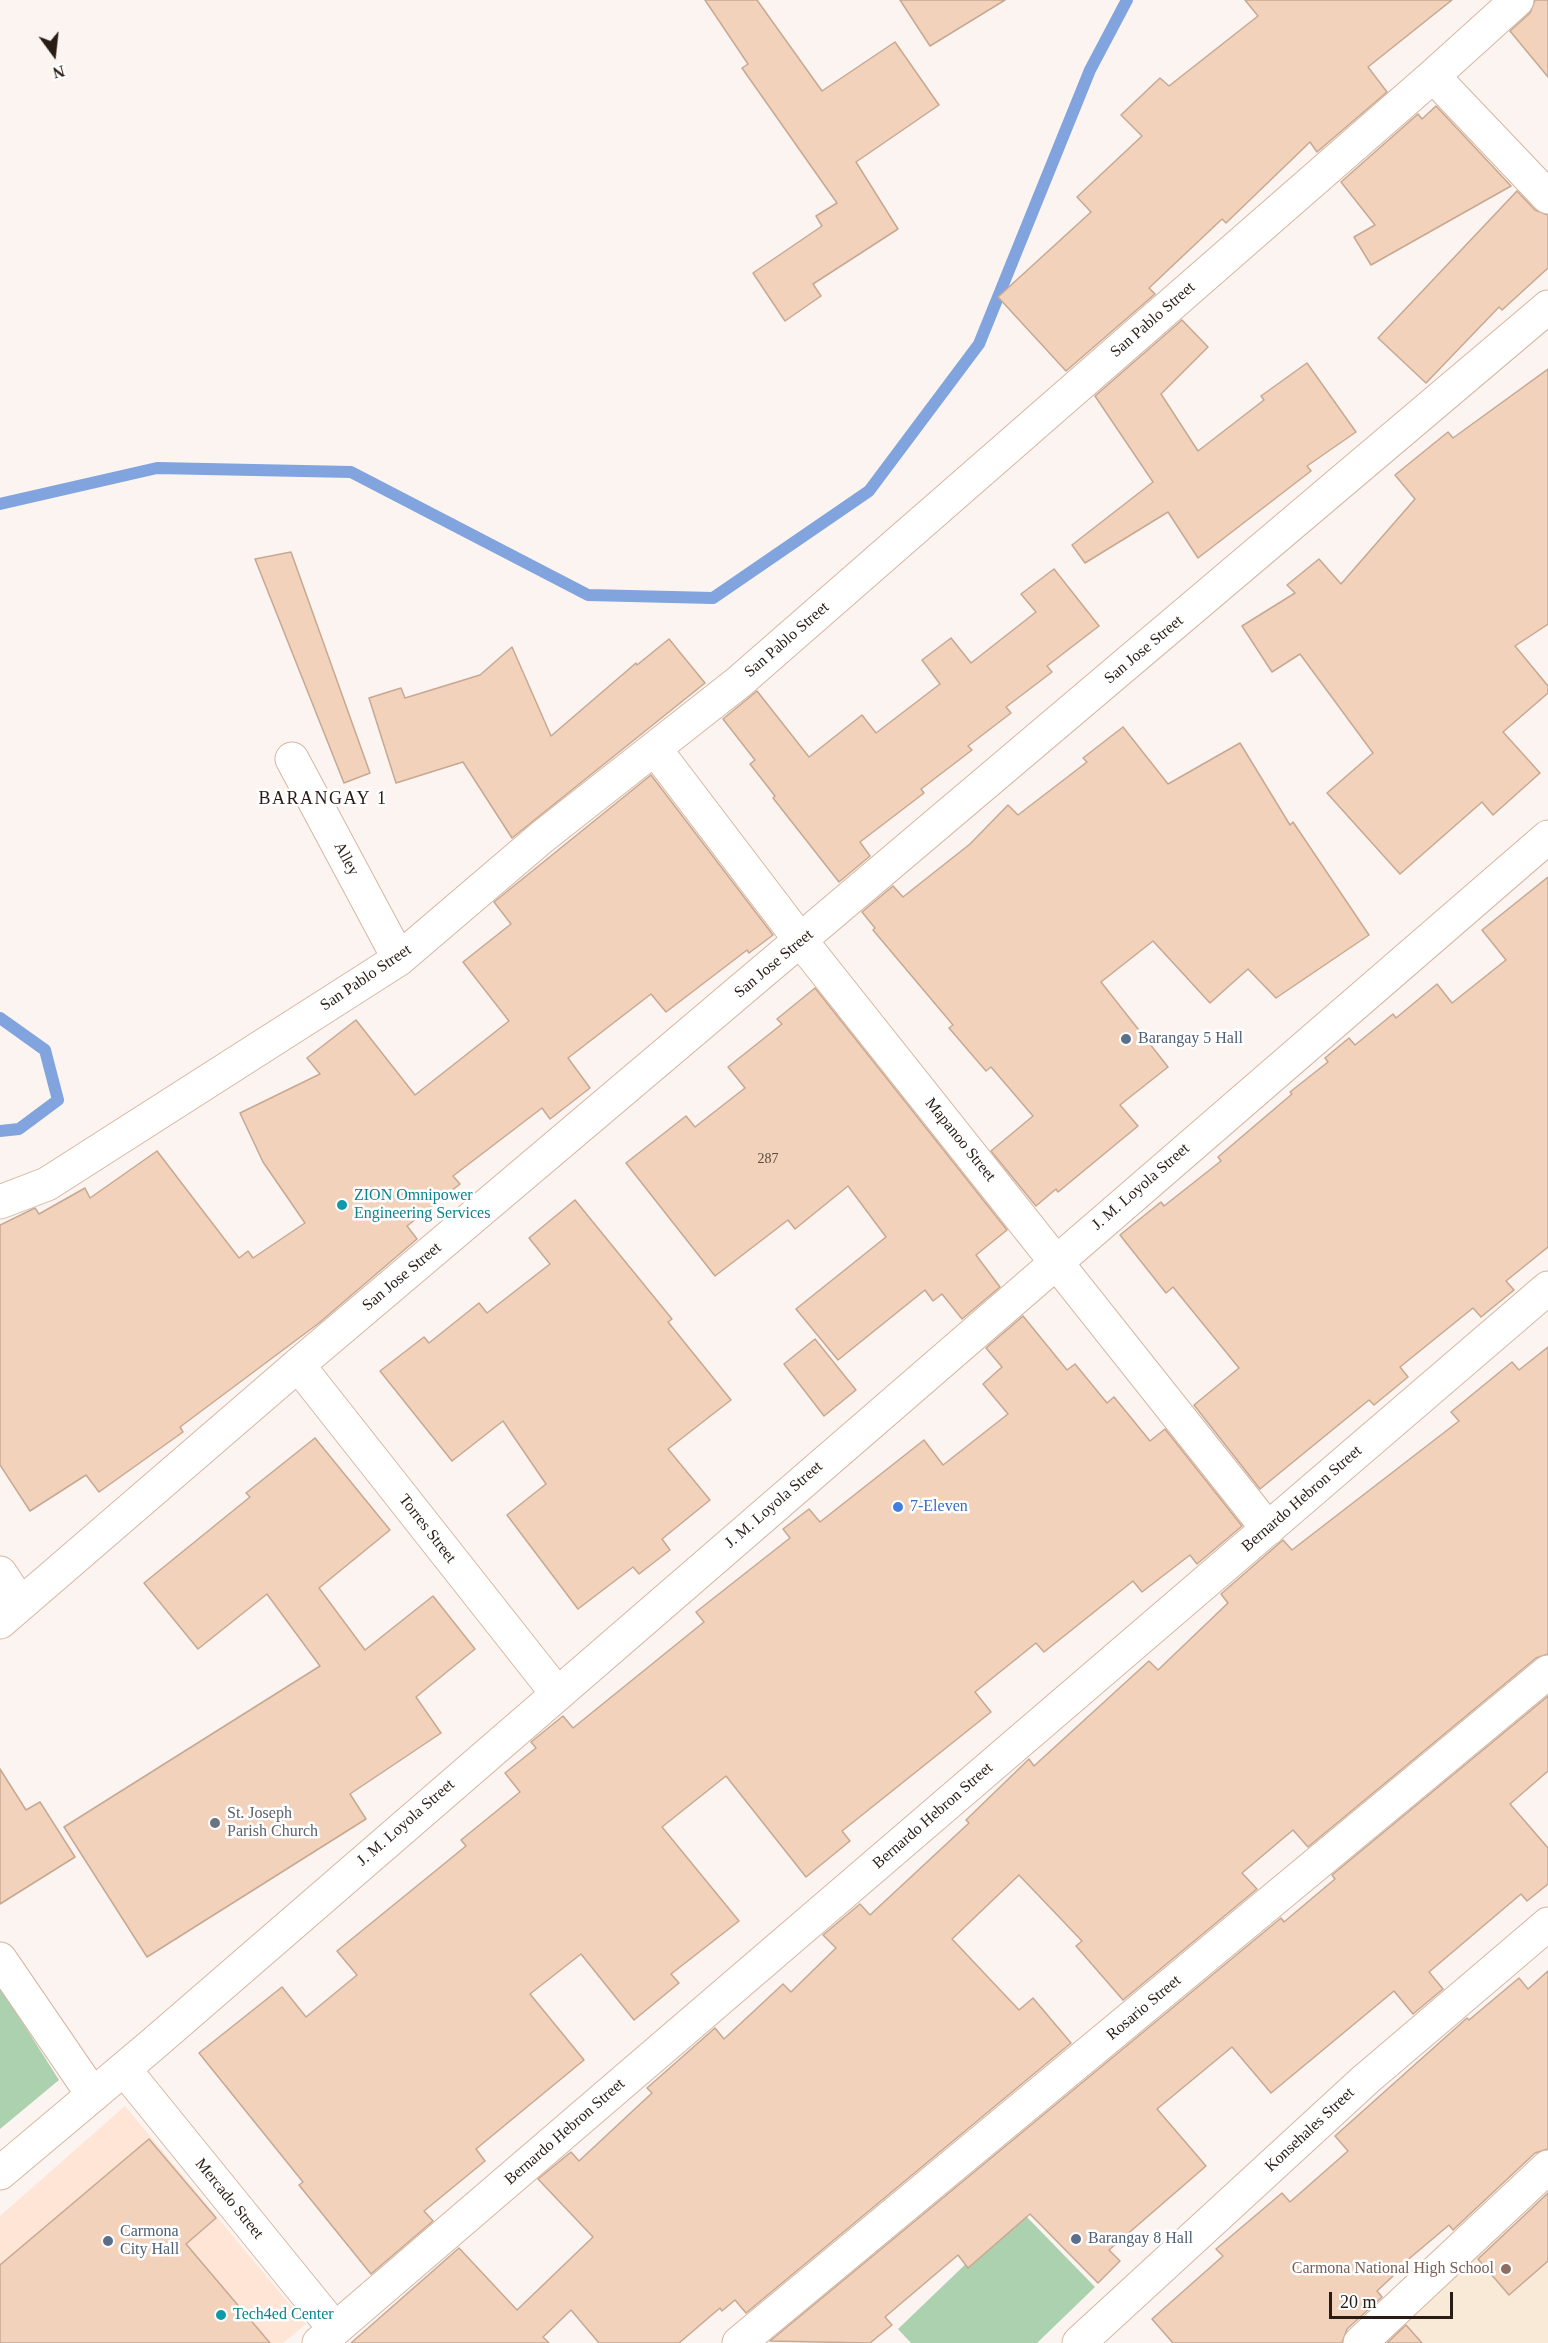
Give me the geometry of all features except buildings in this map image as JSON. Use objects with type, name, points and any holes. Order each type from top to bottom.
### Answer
[{"type":"street","name":"San Pablo Street","points":[[0,1202],[47,1184],[399,959],[542,837],[739,682],[1517,0]]},
{"type":"street","points":[[1433,76],[1548,197]]},
{"type":"street","name":"San Jose Street","points":[[10,1613],[298,1365],[1548,307]]},
{"type":"street","name":"Mapanoo Street","points":[[654,749],[801,941],[1058,1261],[1268,1529]]},
{"type":"street","name":"Alley","points":[[292,759],[399,959]]},
{"type":"street","name":"J. M. Loyola Street","points":[[0,2173],[124,2069],[556,1692],[1548,837]]},
{"type":"street","name":"Bernardo Hebron Street","points":[[327,2336],[1548,1288]]},
{"type":"street","name":"Torres Street","points":[[298,1365],[556,1692]]},
{"type":"street","points":[[0,1573],[10,1613]]},
{"type":"street","name":"Rosario Street","points":[[740,2343],[1548,1672]]},
{"type":"street","name":"Konsehales Street","points":[[1078,2343],[1365,2080],[1548,1924]]},
{"type":"street","points":[[0,1959],[93,2095]]},
{"type":"street","name":"Mercado Street","points":[[124,2069],[327,2336]]},
{"type":"street","points":[[1360,2343],[1548,2167]]},
{"type":"shaded area","points":[[125,2106],[306,2324],[283,2343],[0,2343],[0,2216]]},
{"type":"shaded area","name":"Carmona National High School","points":[[1548,2194],[1548,2343],[1378,2343]]},
{"type":"green space","points":[[0,1987],[59,2080],[0,2129]]},
{"type":"green space","points":[[1021,2211],[1095,2287],[1037,2343],[911,2343],[898,2329]]},
{"type":"waterway","points":[[0,504],[157,468],[351,472],[588,595],[713,598],[869,491],[979,344],[1090,70],[1127,0]]},
{"type":"waterway","points":[[0,1018],[45,1050],[58,1100],[19,1129],[0,1131]]},
{"type":"place","name":"Barangay 5 Hall","points":[[1126,1039]]},
{"type":"place","name":"ZION Omnipower Engineering Services","points":[[342,1205]]},
{"type":"place","name":"7-Eleven","points":[[898,1507]]},
{"type":"place","name":"St. Joseph Parish Church","points":[[215,1823]]},
{"type":"place","name":"Barangay 8 Hall","points":[[1076,2239]]},
{"type":"place","name":"Carmona City Hall","points":[[108,2241]]},
{"type":"place","name":"Carmona National High School","points":[[1506,2269]]},
{"type":"place","name":"Tech4ed Center","points":[[221,2315]]},
{"type":"district","name":"BARANGAY 1","points":[[323,799]]}]
